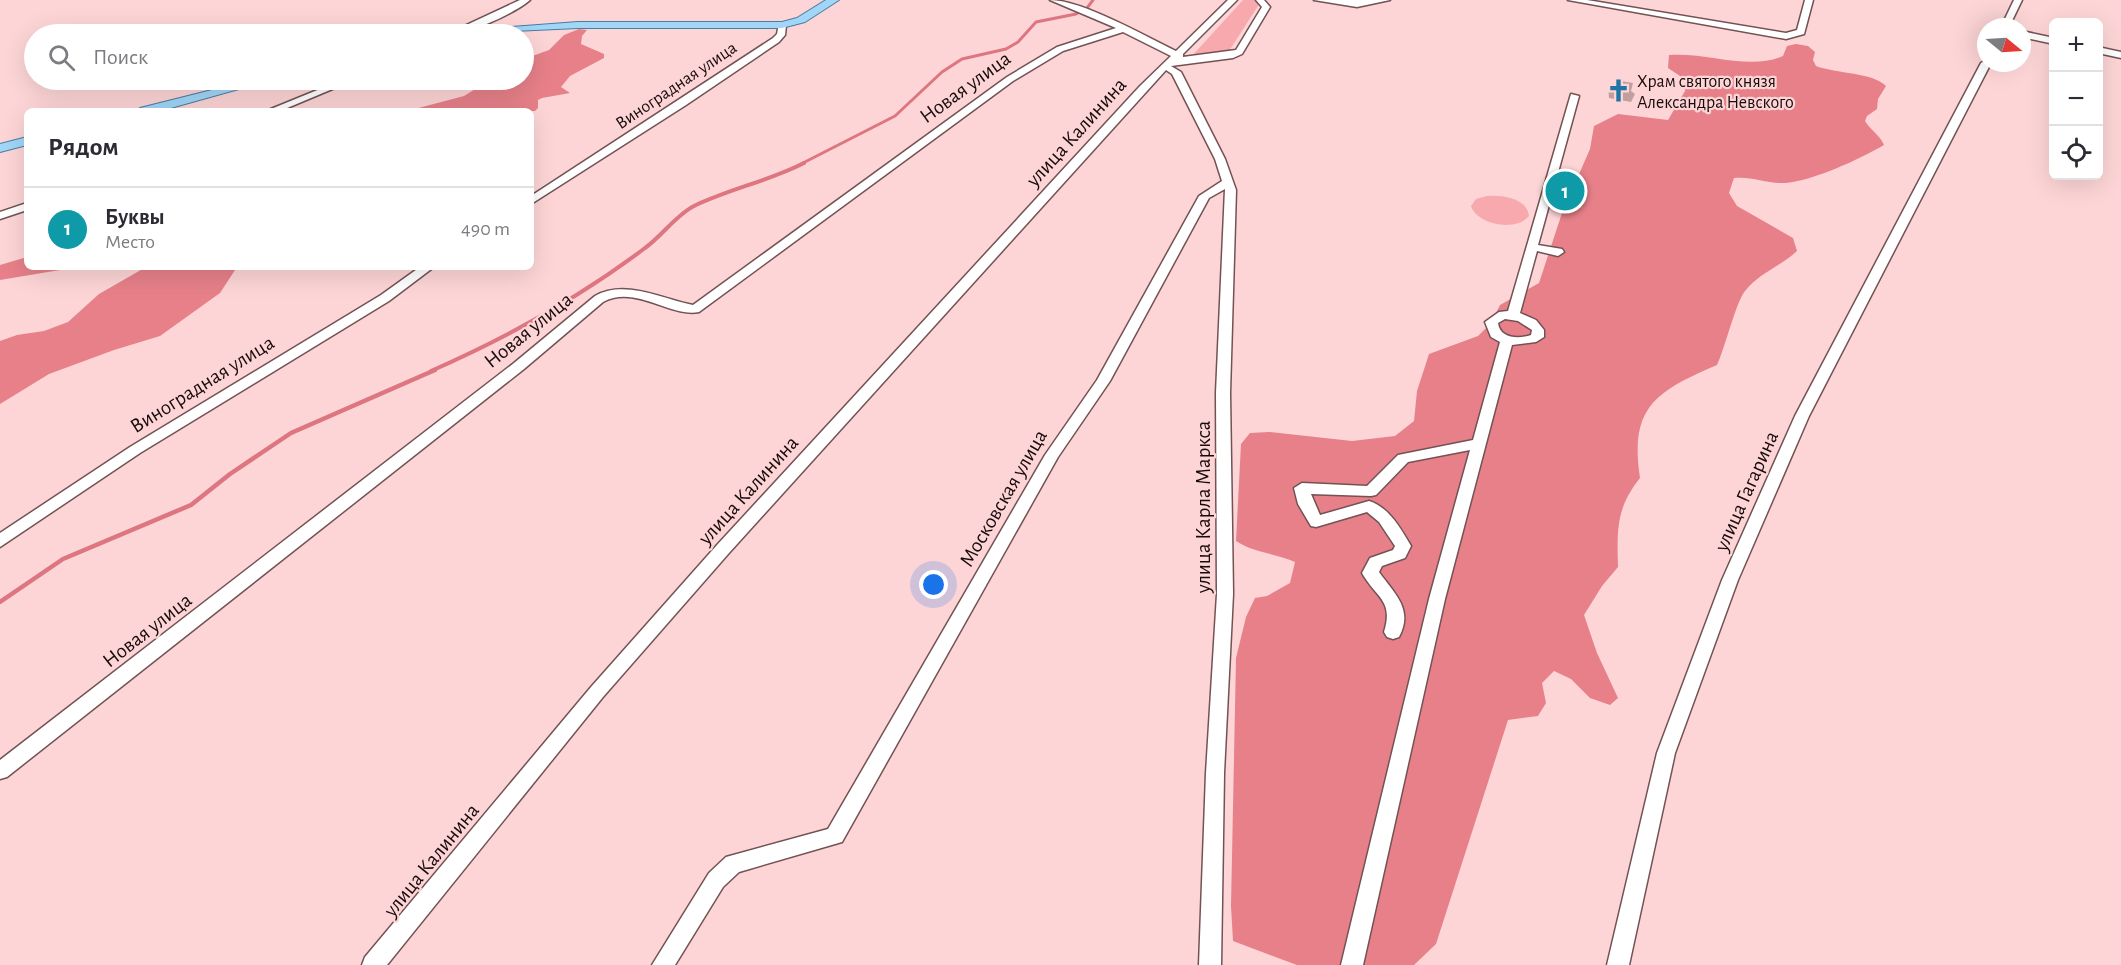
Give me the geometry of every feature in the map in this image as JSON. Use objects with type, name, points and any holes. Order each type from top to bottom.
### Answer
[{"type":"main road","points":[[534,26],[603,23],[782,25],[801,20],[834,0]]},
{"type":"main road","points":[[157,108],[226,90]]},
{"type":"main road","points":[[0,148],[24,142]]},
{"type":"street","points":[[476,24],[526,0]]},
{"type":"street","points":[[1054,0],[1123,29],[1172,61],[1233,55],[1239,52],[1266,7],[1260,0]]},
{"type":"street","name":"улица Калинина","points":[[373,965],[597,692],[884,372],[1172,61],[1233,0]]},
{"type":"street","points":[[1318,0],[1357,4],[1386,0]]},
{"type":"street","points":[[1572,0],[1596,2],[1786,36],[1801,33],[1809,0]]},
{"type":"street","points":[[2009,18],[2018,0]]},
{"type":"street","name":"Виноградная улица","points":[[534,199],[776,40],[782,35],[782,25]]},
{"type":"street","name":"Новая улица","points":[[0,771],[519,366],[599,299],[618,292],[695,309],[1010,79],[1049,54],[1123,29]]},
{"type":"street","points":[[2031,36],[2049,40]]},
{"type":"street","points":[[2103,51],[2121,55]]},
{"type":"street","name":"улица Карла Маркса","points":[[1172,61],[1220,159],[1231,190],[1223,393],[1225,594],[1215,773],[1210,965]]},
{"type":"street","name":"улица Гагарина","points":[[1618,965],[1666,753],[1730,580],[1802,416],[1981,72]]},
{"type":"street","points":[[279,108],[324,90]]},
{"type":"street","points":[[1514,315],[1532,247],[1534,217],[1574,96]]},
{"type":"street","name":"Московская улица","points":[[663,965],[716,880],[733,864],[836,836],[1052,455],[1103,381],[1205,196],[1229,182]]},
{"type":"street","points":[[0,216],[24,207]]},
{"type":"street","points":[[1532,247],[1558,252]]},
{"type":"street","name":"Виноградная улица","points":[[0,541],[135,450],[385,298],[424,270]]},
{"type":"street","points":[[1503,315],[1514,315],[1534,324],[1538,330],[1537,337],[1519,342],[1507,340],[1493,331],[1491,322],[1503,315]]},
{"type":"street","points":[[1352,965],[1437,599],[1507,340]]},
{"type":"street","points":[[1393,632],[1399,615],[1370,573],[1376,562],[1399,554],[1402,546],[1394,531],[1376,509],[1369,506],[1316,522],[1306,504],[1302,488],[1371,491],[1403,458],[1478,444]]},
{"type":"shaded area","points":[[1243,0],[1255,0],[1260,3],[1229,51],[1191,57]]},
{"type":"shaded area","points":[[579,29],[587,30],[582,36],[581,44],[604,54],[604,58],[570,76],[561,87],[570,93],[538,100],[538,108],[535,111],[534,108],[418,108],[464,96],[474,90],[534,90],[534,55],[549,50],[564,35]]},
{"type":"shaded area","points":[[1796,44],[1808,46],[1815,52],[1813,60],[1816,66],[1872,78],[1886,86],[1878,99],[1877,109],[1867,116],[1865,121],[1884,145],[1836,168],[1796,181],[1778,183],[1734,178],[1729,193],[1737,206],[1793,238],[1797,251],[1757,279],[1745,291],[1717,365],[1663,393],[1644,417],[1639,434],[1640,478],[1626,499],[1622,510],[1618,530],[1618,567],[1602,586],[1584,615],[1597,653],[1618,698],[1610,705],[1590,698],[1571,679],[1554,671],[1542,683],[1546,703],[1538,716],[1508,720],[1436,944],[1414,965],[1297,965],[1233,941],[1231,906],[1236,658],[1246,617],[1255,598],[1267,596],[1290,583],[1295,562],[1250,548],[1236,541],[1241,444],[1250,433],[1269,432],[1352,441],[1395,436],[1414,421],[1417,391],[1429,354],[1478,336],[1491,323],[1500,305],[1539,283],[1562,213],[1590,149],[1594,126],[1618,114],[1668,120],[1685,91],[1686,80],[1668,68],[1669,55],[1756,62],[1783,56],[1787,46]]},
{"type":"shaded area","points":[[1500,196],[1519,201],[1524,205],[1529,216],[1515,224],[1489,222],[1475,213],[1471,206],[1476,199]]},
{"type":"shaded area","points":[[24,258],[24,270],[60,270],[0,280],[0,265]]},
{"type":"shaded area","points":[[141,270],[235,270],[220,293],[160,336],[49,374],[0,404],[0,341],[17,335],[44,331],[68,322],[99,294]]},
{"type":"building","name":"Храм святого князя Александра Невского","points":[[1615,80],[1633,83],[1631,91],[1635,94],[1631,102],[1609,98],[1608,86],[1614,87]]},
{"type":"waterway","points":[[801,164],[895,116],[942,72],[962,59],[1006,49],[1018,42],[1036,22],[1076,14],[1087,8],[1093,0]]},
{"type":"waterway","points":[[431,371],[514,331],[594,284],[645,248],[694,206],[804,163]]},
{"type":"waterway","points":[[0,602],[63,559],[191,505],[230,474],[291,433],[435,370]]},
{"type":"place","name":"Храм святого князя Александра Невского","points":[[1619,91]]},
{"type":"place","name":"Буквы","points":[[1565,191]]}]
